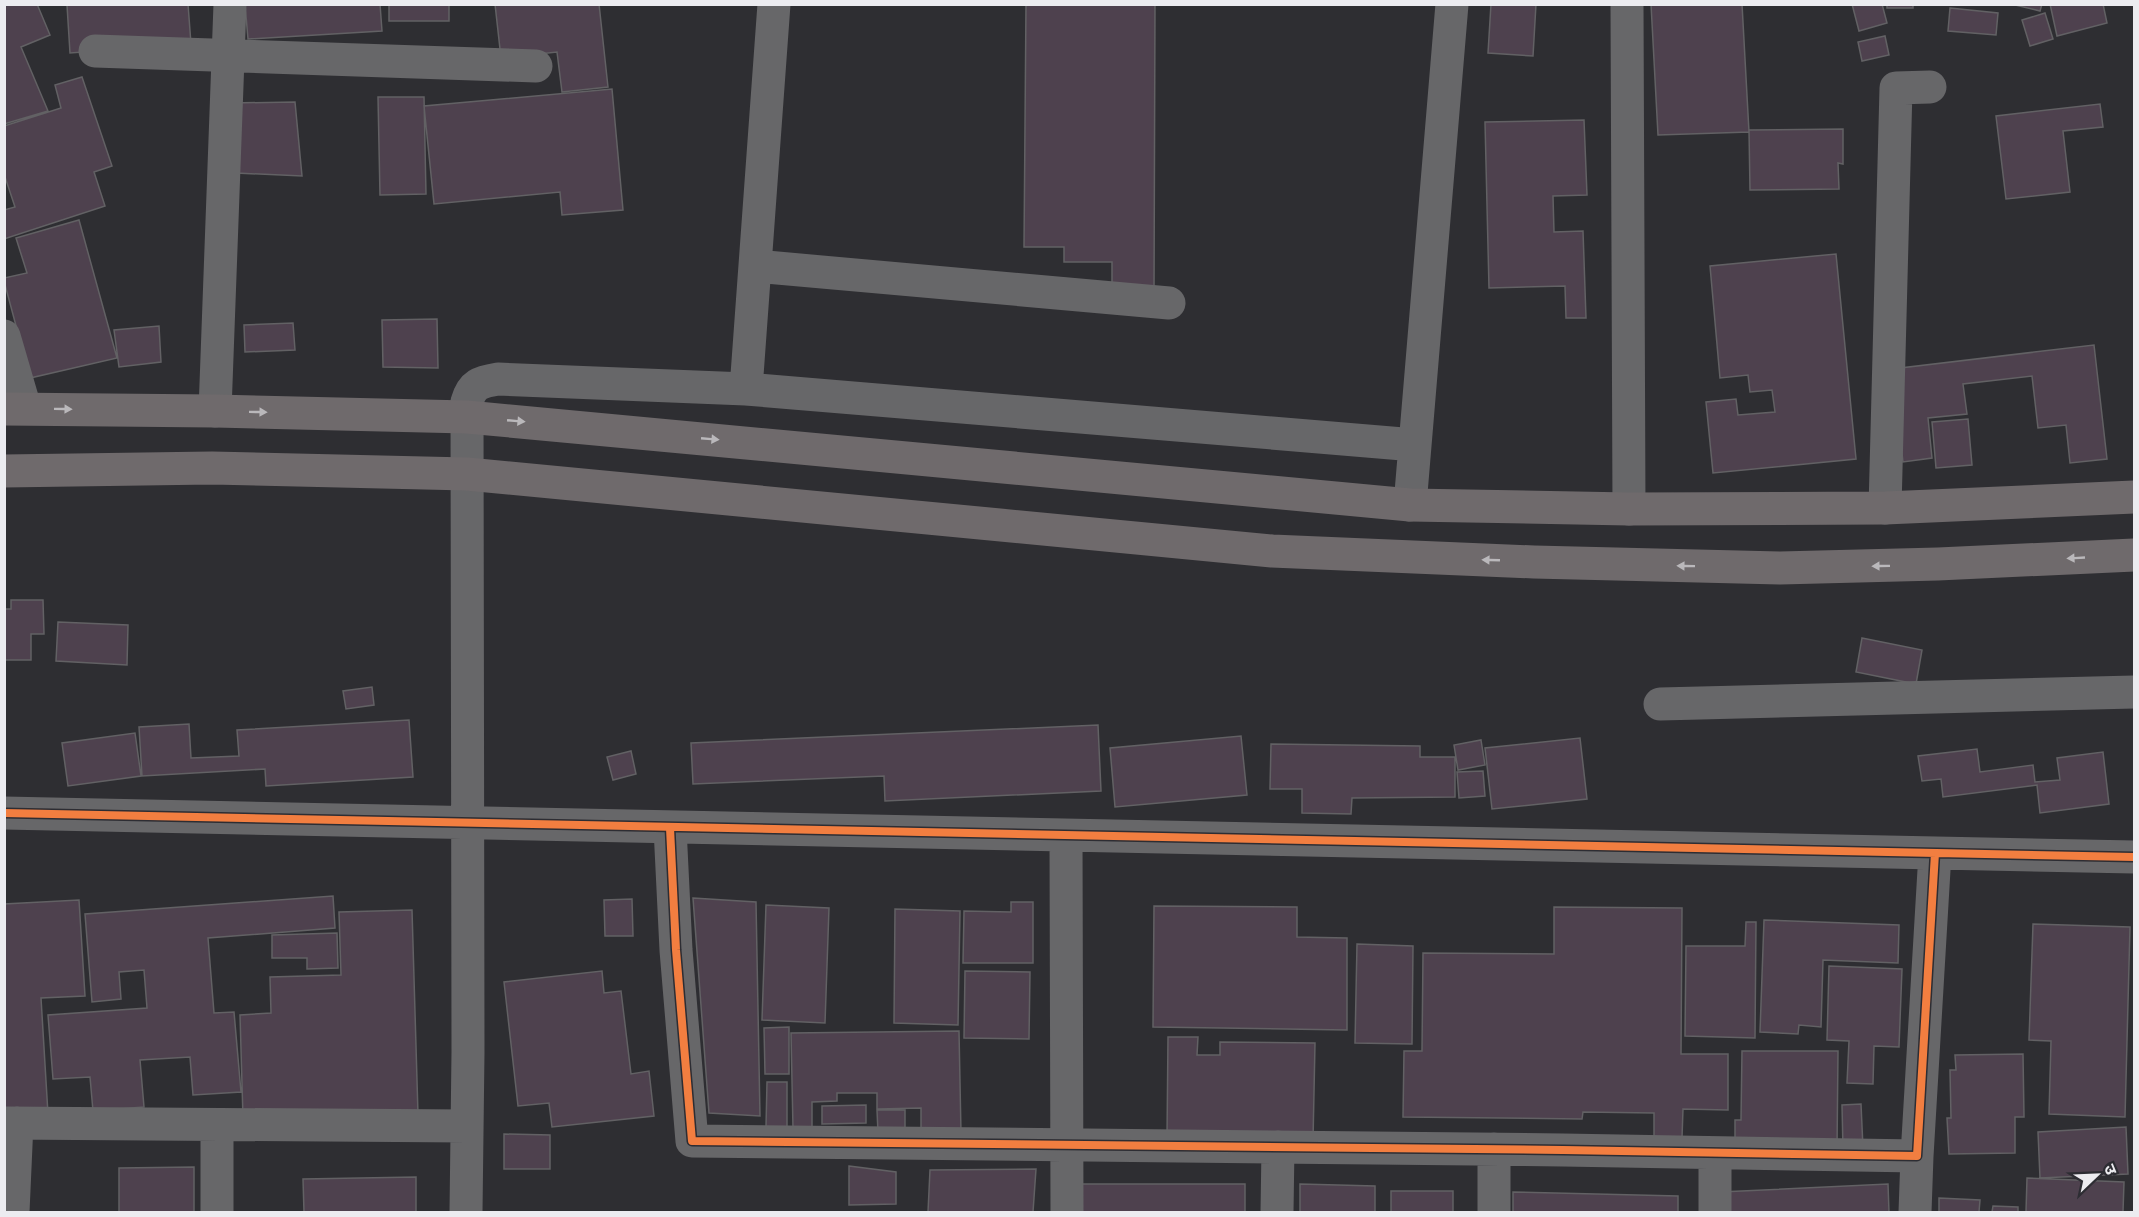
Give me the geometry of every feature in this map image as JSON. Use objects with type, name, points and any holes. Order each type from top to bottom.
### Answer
[{"type":"main road","points":[[15,409],[467,417],[1410,505],[1629,509],[1885,508],[2134,497]]},
{"type":"main road","points":[[4,471],[212,468],[467,474],[1272,551],[1546,562],[1780,568],[1938,564],[2134,555]]},
{"type":"street","points":[[215,411],[230,54],[230,4]]},
{"type":"street","points":[[746,389],[774,4]]},
{"type":"street","points":[[1410,505],[1452,4]]},
{"type":"street","points":[[1627,4],[1629,509]]},
{"type":"street","points":[[95,51],[536,66]]},
{"type":"street","points":[[1885,508],[1896,88],[1930,87]]},
{"type":"street","points":[[755,267],[1169,303]]},
{"type":"street","points":[[4,336],[15,409]]},
{"type":"street","points":[[465,1212],[467,402],[470,390],[482,381],[498,379],[746,389],[1415,445]]},
{"type":"street","points":[[1660,704],[2134,692]]},
{"type":"street","points":[[4,813],[2134,857]]},
{"type":"street","points":[[670,828],[676,950],[692,1141],[1494,1149],[1917,1156]]},
{"type":"street","points":[[1066,836],[1067,1212]]},
{"type":"street","points":[[1915,1212],[1935,853]]},
{"type":"street","points":[[13,1212],[11,1123],[467,1126]]},
{"type":"street","points":[[217,1212],[218,1125]]},
{"type":"street","points":[[1277,1212],[1278,1147]]},
{"type":"street","points":[[1494,1149],[1494,1212]]},
{"type":"street","points":[[1715,1153],[1715,1212]]},
{"type":"building","points":[[4,4],[37,4],[50,35],[21,47],[48,111],[4,124]]},
{"type":"building","points":[[188,4],[191,44],[70,53],[67,5]]},
{"type":"building","points":[[245,4],[380,4],[382,31],[248,39]]},
{"type":"building","points":[[389,4],[449,4],[449,21],[389,21]]},
{"type":"building","points":[[495,4],[599,4],[608,87],[562,92],[557,52],[501,58]]},
{"type":"building","points":[[1026,4],[1155,4],[1154,293],[1112,293],[1112,262],[1064,262],[1064,247],[1024,247]]},
{"type":"building","points":[[1491,4],[1536,4],[1533,56],[1488,53]]},
{"type":"building","points":[[1651,4],[1742,4],[1749,132],[1658,135]]},
{"type":"building","points":[[1852,4],[1882,4],[1887,23],[1859,31]]},
{"type":"building","points":[[1887,4],[1913,4],[1913,8],[1887,8]]},
{"type":"building","points":[[2011,4],[2042,4],[2040,11]]},
{"type":"building","points":[[2050,4],[2103,4],[2107,23],[2057,36]]},
{"type":"building","points":[[1950,8],[1998,13],[1996,35],[1948,31]]},
{"type":"building","points":[[2045,13],[2053,39],[2030,46],[2022,20]]},
{"type":"building","points":[[1885,36],[1889,55],[1862,61],[1858,42]]},
{"type":"building","points":[[82,77],[112,166],[94,172],[105,206],[4,239],[4,210],[15,207],[4,174],[4,126],[61,108],[55,85]]},
{"type":"building","points":[[612,89],[623,210],[562,215],[560,192],[434,204],[424,106]]},
{"type":"building","points":[[378,97],[424,97],[426,194],[380,195]]},
{"type":"building","points":[[295,102],[302,176],[236,173],[232,103]]},
{"type":"building","points":[[2100,104],[2103,127],[2063,131],[2070,192],[2006,199],[1996,116]]},
{"type":"building","points":[[1584,120],[1587,195],[1553,196],[1554,232],[1583,231],[1586,318],[1566,318],[1565,286],[1489,288],[1485,122]]},
{"type":"building","points":[[1843,129],[1843,164],[1838,163],[1839,189],[1750,190],[1749,130]]},
{"type":"building","points":[[79,220],[117,358],[30,378],[4,281],[4,278],[27,273],[16,238]]},
{"type":"building","points":[[1836,254],[1856,459],[1713,473],[1706,402],[1736,399],[1738,415],[1775,412],[1772,390],[1750,392],[1748,375],[1720,378],[1710,266]]},
{"type":"building","points":[[437,319],[438,368],[383,367],[382,320]]},
{"type":"building","points":[[293,323],[295,350],[245,352],[244,325]]},
{"type":"building","points":[[159,326],[161,362],[119,367],[114,330]]},
{"type":"building","points":[[2094,345],[2107,459],[2070,463],[2066,425],[2038,428],[2032,376],[1963,384],[1967,414],[1928,418],[1932,458],[1903,462],[1892,369]]},
{"type":"building","points":[[1968,419],[1972,465],[1936,468],[1932,422]]},
{"type":"building","points":[[11,600],[43,600],[44,634],[31,634],[31,660],[4,660],[4,609],[11,609]]},
{"type":"building","points":[[58,622],[128,625],[127,665],[56,661]]},
{"type":"building","points":[[1862,638],[1922,650],[1916,684],[1856,672]]},
{"type":"building","points":[[372,687],[374,705],[346,709],[343,691]]},
{"type":"building","points":[[409,720],[413,777],[266,786],[265,769],[142,776],[139,727],[189,724],[191,758],[239,756],[237,730]]},
{"type":"building","points":[[1098,725],[1101,791],[885,801],[884,776],[693,784],[691,743]]},
{"type":"building","points":[[135,733],[141,776],[68,786],[62,743]]},
{"type":"building","points":[[1241,736],[1247,795],[1115,807],[1110,748]]},
{"type":"building","points":[[1580,738],[1587,799],[1492,809],[1485,748]]},
{"type":"building","points":[[1481,740],[1485,765],[1458,770],[1454,745]]},
{"type":"building","points":[[1271,744],[1420,746],[1420,757],[1455,757],[1455,797],[1352,798],[1351,814],[1302,813],[1302,789],[1270,789]]},
{"type":"building","points":[[1977,749],[1980,772],[2033,765],[2035,782],[2060,780],[2057,758],[2103,752],[2109,804],[2040,813],[2037,785],[1943,797],[1941,779],[1922,781],[1918,756]]},
{"type":"building","points":[[631,751],[636,774],[613,780],[607,757]]},
{"type":"building","points":[[1483,771],[1485,796],[1459,798],[1457,772]]},
{"type":"building","points":[[333,896],[335,928],[208,938],[214,1013],[234,1012],[241,1092],[193,1095],[190,1057],[140,1060],[144,1107],[93,1111],[90,1077],[53,1079],[48,1015],[147,1008],[144,970],[119,972],[121,999],[92,1002],[85,914]]},
{"type":"building","points":[[693,898],[756,902],[760,1116],[709,1113]]},
{"type":"building","points":[[632,899],[633,936],[605,936],[604,900]]},
{"type":"building","points":[[79,900],[85,996],[41,998],[48,1114],[4,1116],[4,904]]},
{"type":"building","points":[[1011,902],[1033,902],[1033,963],[963,963],[964,911],[1011,912]]},
{"type":"building","points":[[766,905],[829,908],[825,1023],[762,1020]]},
{"type":"building","points":[[1154,906],[1297,907],[1297,937],[1347,938],[1347,1030],[1153,1027]]},
{"type":"building","points":[[1554,907],[1682,908],[1681,1054],[1728,1054],[1728,1110],[1683,1109],[1682,1138],[1654,1138],[1654,1113],[1583,1112],[1582,1119],[1403,1117],[1404,1051],[1422,1051],[1423,953],[1554,954]]},
{"type":"building","points":[[895,909],[960,911],[958,1025],[894,1023]]},
{"type":"building","points":[[412,910],[418,1114],[243,1118],[240,1015],[271,1013],[270,977],[341,975],[339,912]]},
{"type":"building","points":[[1764,920],[1899,925],[1898,963],[1823,960],[1821,1027],[1799,1025],[1798,1034],[1760,1032]]},
{"type":"building","points":[[1746,922],[1756,922],[1755,1038],[1685,1036],[1686,946],[1745,946]]},
{"type":"building","points":[[2033,924],[2130,927],[2125,1117],[2049,1114],[2051,1041],[2029,1040]]},
{"type":"building","points":[[337,933],[338,968],[307,969],[307,958],[272,958],[272,935]]},
{"type":"building","points":[[1357,944],[1413,946],[1412,1044],[1355,1043]]},
{"type":"building","points":[[1829,966],[1902,969],[1899,1047],[1874,1046],[1873,1084],[1847,1083],[1849,1041],[1827,1040]]},
{"type":"building","points":[[602,971],[604,993],[621,991],[631,1074],[649,1071],[654,1116],[552,1127],[549,1103],[518,1106],[504,982]]},
{"type":"building","points":[[965,971],[1030,972],[1029,1039],[964,1038]]},
{"type":"building","points":[[789,1027],[789,1074],[765,1074],[764,1028]]},
{"type":"building","points":[[959,1031],[961,1133],[921,1133],[921,1108],[877,1109],[877,1093],[837,1093],[837,1101],[812,1102],[812,1128],[793,1129],[791,1033]]},
{"type":"building","points":[[1168,1037],[1198,1037],[1197,1055],[1220,1055],[1220,1042],[1315,1043],[1313,1141],[1167,1138]]},
{"type":"building","points":[[1742,1051],[1838,1051],[1837,1150],[1735,1150],[1735,1120],[1741,1120]]},
{"type":"building","points":[[2023,1054],[2024,1117],[2015,1117],[2015,1153],[1949,1154],[1947,1118],[1951,1118],[1950,1070],[1956,1070],[1955,1055]]},
{"type":"building","points":[[767,1082],[787,1082],[787,1128],[766,1127]]},
{"type":"building","points":[[1861,1104],[1863,1148],[1843,1149],[1842,1105]]},
{"type":"building","points":[[866,1105],[866,1123],[822,1124],[822,1106]]},
{"type":"building","points":[[877,1110],[905,1110],[905,1132],[878,1133]]},
{"type":"building","points":[[2126,1127],[2128,1174],[2040,1178],[2038,1132]]},
{"type":"building","points":[[504,1134],[550,1135],[550,1169],[504,1169]]},
{"type":"building","points":[[849,1166],[896,1172],[896,1204],[849,1205]]},
{"type":"building","points":[[194,1167],[194,1212],[119,1212],[119,1168]]},
{"type":"building","points":[[1036,1169],[1033,1212],[928,1212],[930,1170]]},
{"type":"building","points":[[416,1177],[416,1212],[304,1212],[303,1179]]},
{"type":"building","points":[[2027,1178],[2124,1182],[2123,1212],[2026,1212]]},
{"type":"building","points":[[1075,1184],[1245,1184],[1245,1212],[1076,1212]]},
{"type":"building","points":[[1300,1184],[1375,1186],[1375,1212],[1300,1212]]},
{"type":"building","points":[[1888,1184],[1889,1212],[1721,1212],[1720,1192]]},
{"type":"building","points":[[1391,1191],[1453,1191],[1453,1212],[1391,1212]]},
{"type":"building","points":[[1513,1192],[1678,1196],[1678,1212],[1513,1212]]},
{"type":"building","points":[[1939,1198],[1980,1200],[1979,1212],[1939,1212]]},
{"type":"building","points":[[1993,1206],[2018,1207],[2018,1212],[1992,1212]]},
{"type":"cycle path","points":[[4,813],[2134,857]]},
{"type":"cycle path","points":[[670,828],[676,950],[692,1141],[1917,1156],[1935,853]]}]
